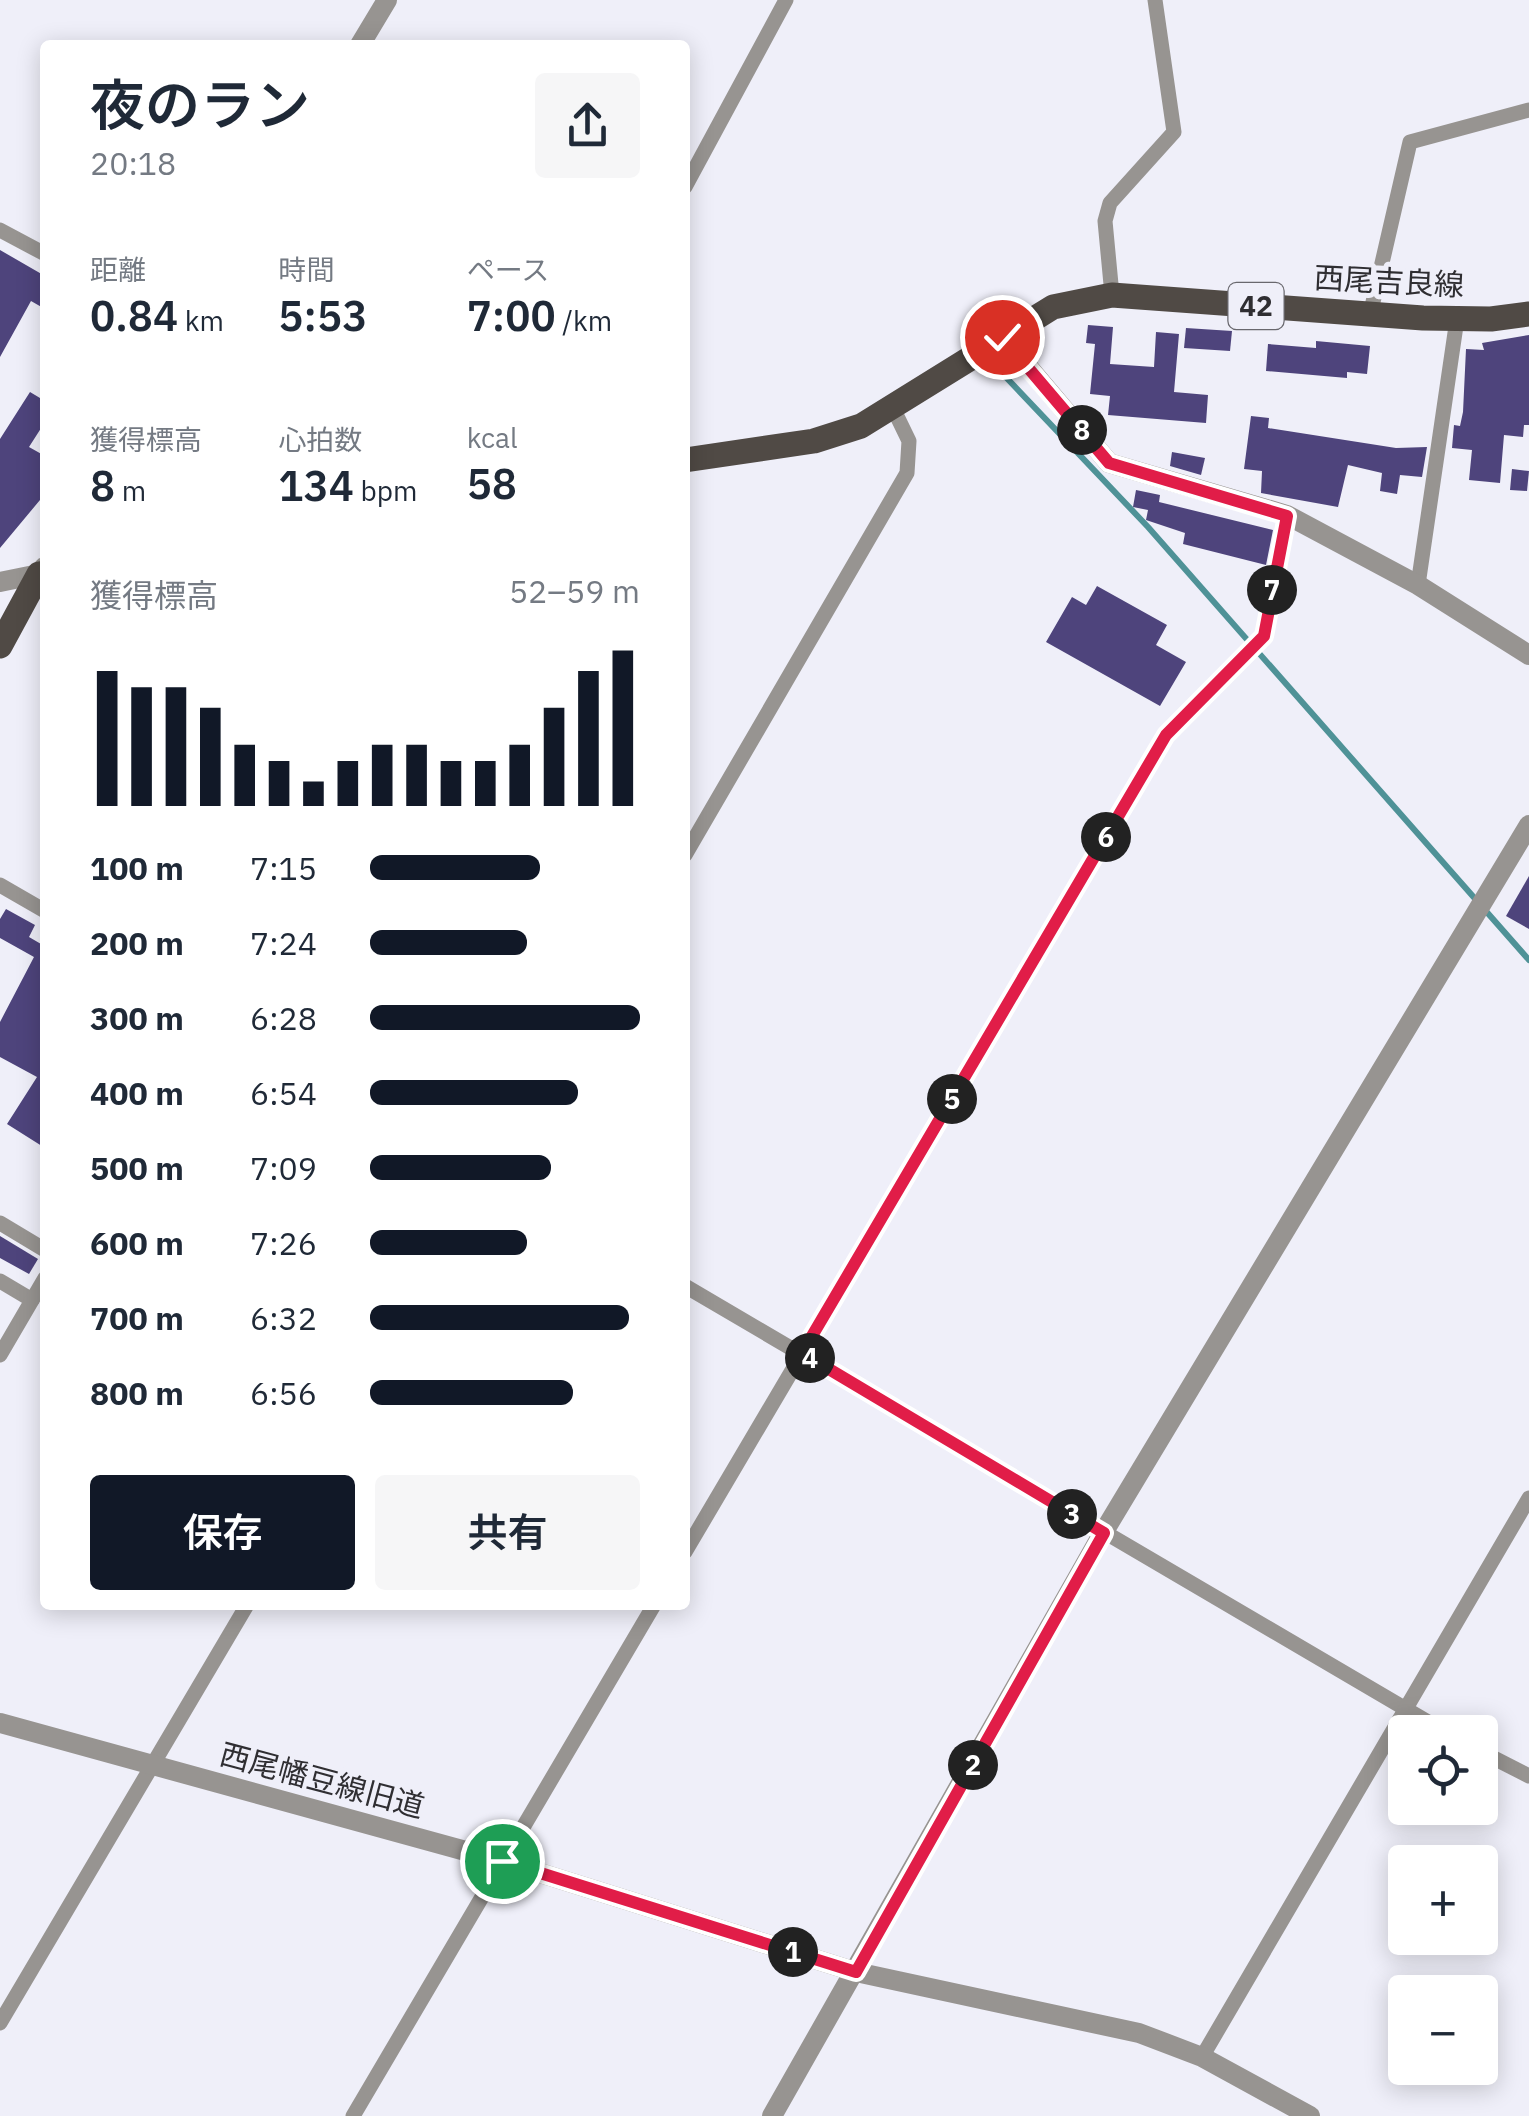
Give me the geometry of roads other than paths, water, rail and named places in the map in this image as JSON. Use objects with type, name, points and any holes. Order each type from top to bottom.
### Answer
[{"type":"main road","name":"西尾吉良線","points":[[690,459],[814,442],[861,426],[1053,308],[1112,294],[1370,315],[1457,319],[1529,314]]},
{"type":"main road","points":[[0,646],[40,576]]},
{"type":"street","points":[[363,40],[387,0]]},
{"type":"street","points":[[690,177],[786,0]]},
{"type":"street","points":[[1112,294],[1105,222],[1110,202],[1174,132],[1155,0]]},
{"type":"street","points":[[1370,315],[1410,142],[1529,110]]},
{"type":"street","points":[[0,230],[40,251]]},
{"type":"street","points":[[1418,585],[1457,319]]},
{"type":"street","points":[[991,344],[1109,463],[1287,516],[1418,585],[1529,655]]},
{"type":"street","points":[[690,845],[907,472],[909,441],[892,408]]},
{"type":"street","points":[[690,1543],[1166,735],[1262,637],[1287,516]]},
{"type":"street","points":[[0,582],[40,572]]},
{"type":"street","points":[[772,2116],[1104,1533],[1529,825]]},
{"type":"street","points":[[0,884],[40,908]]},
{"type":"street","points":[[0,1223],[40,1247]]},
{"type":"street","points":[[0,1282],[32,1300]]},
{"type":"street","points":[[0,1355],[40,1286]]},
{"type":"street","points":[[690,1289],[1412,1715]]},
{"type":"street","points":[[1202,2056],[1529,1498]]},
{"type":"street","points":[[0,2023],[244,1610]]},
{"type":"street","points":[[354,2116],[651,1610]]},
{"type":"street","name":"西尾幡豆線旧道","points":[[0,1722],[502,1861],[856,1972],[1139,2032],[1202,2056],[1310,2116]]},
{"type":"street","points":[[1498,1760],[1529,1776]]},
{"type":"waterway","points":[[1000,371],[1148,527],[1529,960]]}]
